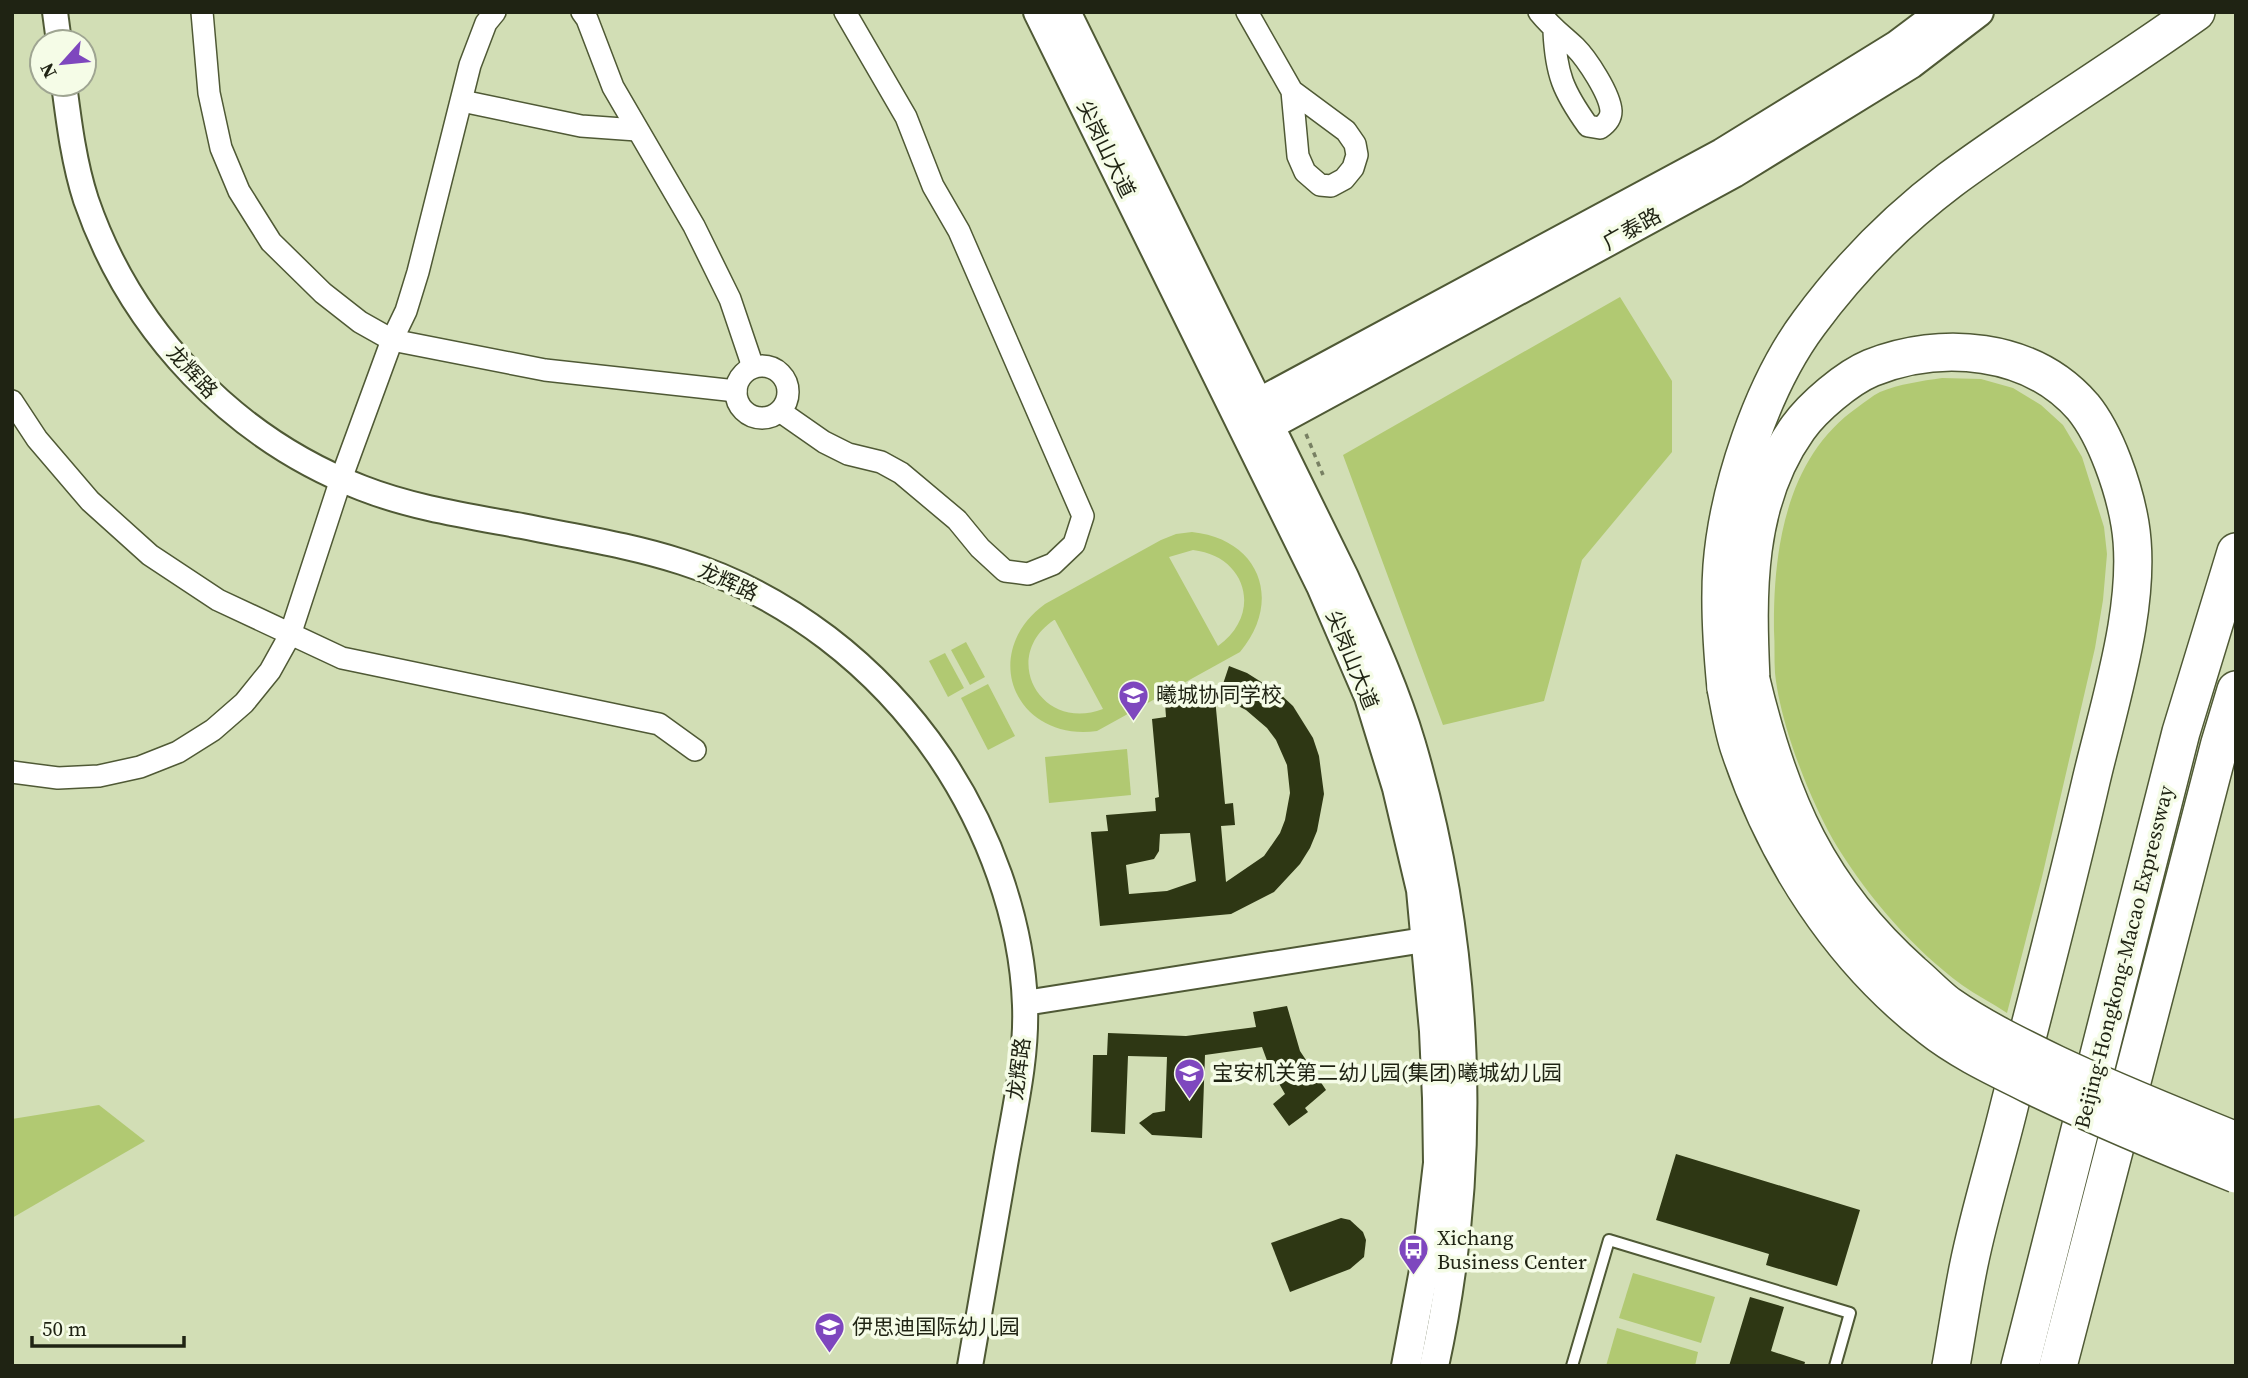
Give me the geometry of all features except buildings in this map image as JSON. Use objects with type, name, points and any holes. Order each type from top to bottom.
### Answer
[{"type":"highway","points":[[2196,12],[1948,181],[1875,247],[1807,325],[1774,382],[1748,445],[1733,497],[1722,565],[1720,624],[1739,684],[1765,738],[1787,800],[1815,857],[1850,910],[1892,955],[1947,1004],[2007,1041],[2115,1092],[2236,1141]]},
{"type":"highway","points":[[1951,1366],[1970,1261],[2067,883],[2121,653],[2133,554],[2130,522],[2105,445],[2084,408],[2056,383],[2022,365],[1985,353],[1940,352],[1867,369],[1830,395],[1799,427],[1777,464],[1761,506],[1750,563],[1748,620],[1739,684],[1739,748],[1765,815],[1798,877],[1833,928],[1873,975],[1930,1028],[1991,1065],[2109,1123],[2236,1174]]},
{"type":"highway","name":"Beijing-Hongkong-Macao Expressway","points":[[2021,1366],[2181,732],[2236,552]]},
{"type":"highway","name":"Beijing-Hongkong-Macao Expressway","points":[[2058,1366],[2236,690]]},
{"type":"main road","name":"尖岗山大道","points":[[1038,12],[1254,419],[1354,600],[1410,741],[1435,835],[1439,938],[1435,1058],[1438,1163],[1429,1249],[1406,1366]]},
{"type":"main road","name":"尖岗山大道","points":[[1066,12],[1254,419]]},
{"type":"main road","name":"广泰路","points":[[1254,419],[1722,153],[1898,45],[1941,12]]},
{"type":"main road","name":"广泰路","points":[[1254,419],[1734,173],[1911,64],[1979,12]]},
{"type":"main road","name":"尖岗山大道","points":[[1434,1366],[1451,1272],[1461,1176],[1463,1125],[1460,1049],[1439,938]]},
{"type":"street","points":[[202,12],[209,93],[221,148],[239,191],[271,242],[323,293],[360,322],[393,340],[545,370],[736,391]]},
{"type":"street","points":[[582,12],[613,87],[694,226],[730,299],[753,367]]},
{"type":"street","points":[[780,412],[824,443],[848,454],[881,462],[901,473],[957,520],[980,548],[1005,571],[1028,574],[1054,564],[1074,544],[1083,516],[959,231],[933,186],[906,117],[845,12]]},
{"type":"street","points":[[1247,12],[1292,91]]},
{"type":"street","points":[[1539,12],[1554,31]]},
{"type":"street","points":[[12,772],[58,778],[99,776],[139,767],[178,752],[213,730],[244,703],[270,671],[290,635],[341,479],[406,311],[485,16]]},
{"type":"street","name":"龙辉路","points":[[66,98],[71,141],[86,199],[108,254],[137,306],[172,354],[213,396],[259,434],[310,465],[363,489],[420,506],[626,547],[683,562],[738,584],[790,612],[839,646],[883,685],[922,730],[955,779],[977,821],[1003,887],[1018,945],[1025,1003],[1023,1060],[970,1366]]},
{"type":"street","points":[[462,101],[581,127],[638,131]]},
{"type":"street","points":[[753,367],[771,367],[781,373],[789,393],[788,401],[780,412],[770,418],[755,418],[742,409],[737,401],[736,391],[738,381],[745,372],[753,367]]},
{"type":"street","points":[[12,401],[37,439],[90,501],[150,555],[218,600],[342,658],[659,724],[695,750]]},
{"type":"street","points":[[1025,1003],[1439,938]]},
{"type":"lane","points":[[1572,1366],[1609,1240],[1850,1313],[1835,1366]]},
{"type":"green space","points":[[1620,297],[1672,381],[1672,452],[1582,560],[1544,701],[1443,725],[1343,455]]},
{"type":"green space","points":[[1942,378],[1981,379],[2013,388],[2041,405],[2063,425],[2082,457],[2104,527],[2107,554],[2095,648],[2042,877],[2007,1013],[1962,985],[1926,955],[1893,922],[1850,867],[1817,809],[1798,763],[1783,716],[1775,673],[1774,600],[1781,538],[1800,478],[1814,452],[1834,428],[1877,394],[1903,385]]},
{"type":"green space","points":[[1192,532],[1215,537],[1234,547],[1248,560],[1258,576],[1262,593],[1260,613],[1253,632],[1240,652],[1097,731],[1068,731],[1045,723],[1027,709],[1015,690],[1010,669],[1013,646],[1025,624],[1045,604],[1176,534]],"holes":[[[1193,550],[1226,563],[1237,575],[1243,588],[1241,618],[1232,633],[1218,646],[1169,557]],[[1055,620],[1103,709],[1081,714],[1061,710],[1046,701],[1035,687],[1029,671],[1030,653],[1038,635]]]},
{"type":"green space","points":[[966,642],[985,677],[970,685],[951,650]]},
{"type":"green space","points":[[945,653],[964,688],[948,697],[929,661]]},
{"type":"green space","points":[[988,684],[1015,736],[988,750],[961,698]]},
{"type":"green space","points":[[1127,749],[1131,795],[1049,803],[1045,757]]},
{"type":"green space","points":[[99,1105],[145,1141],[12,1218],[12,1119]]},
{"type":"green space","points":[[1633,1273],[1715,1297],[1701,1343],[1619,1318]]},
{"type":"green space","points":[[1617,1328],[1698,1352],[1695,1366],[1606,1366]]},
{"type":"place","name":"曦城协同学校","points":[[1133,722]]},
{"type":"place","name":"宝安机关第二幼儿园(集团)曦城幼儿园","points":[[1189,1100]]},
{"type":"place","name":"Xichang Business Center","points":[[1414,1277]]},
{"type":"place","name":"伊思迪国际幼儿园","points":[[829,1354]]}]
